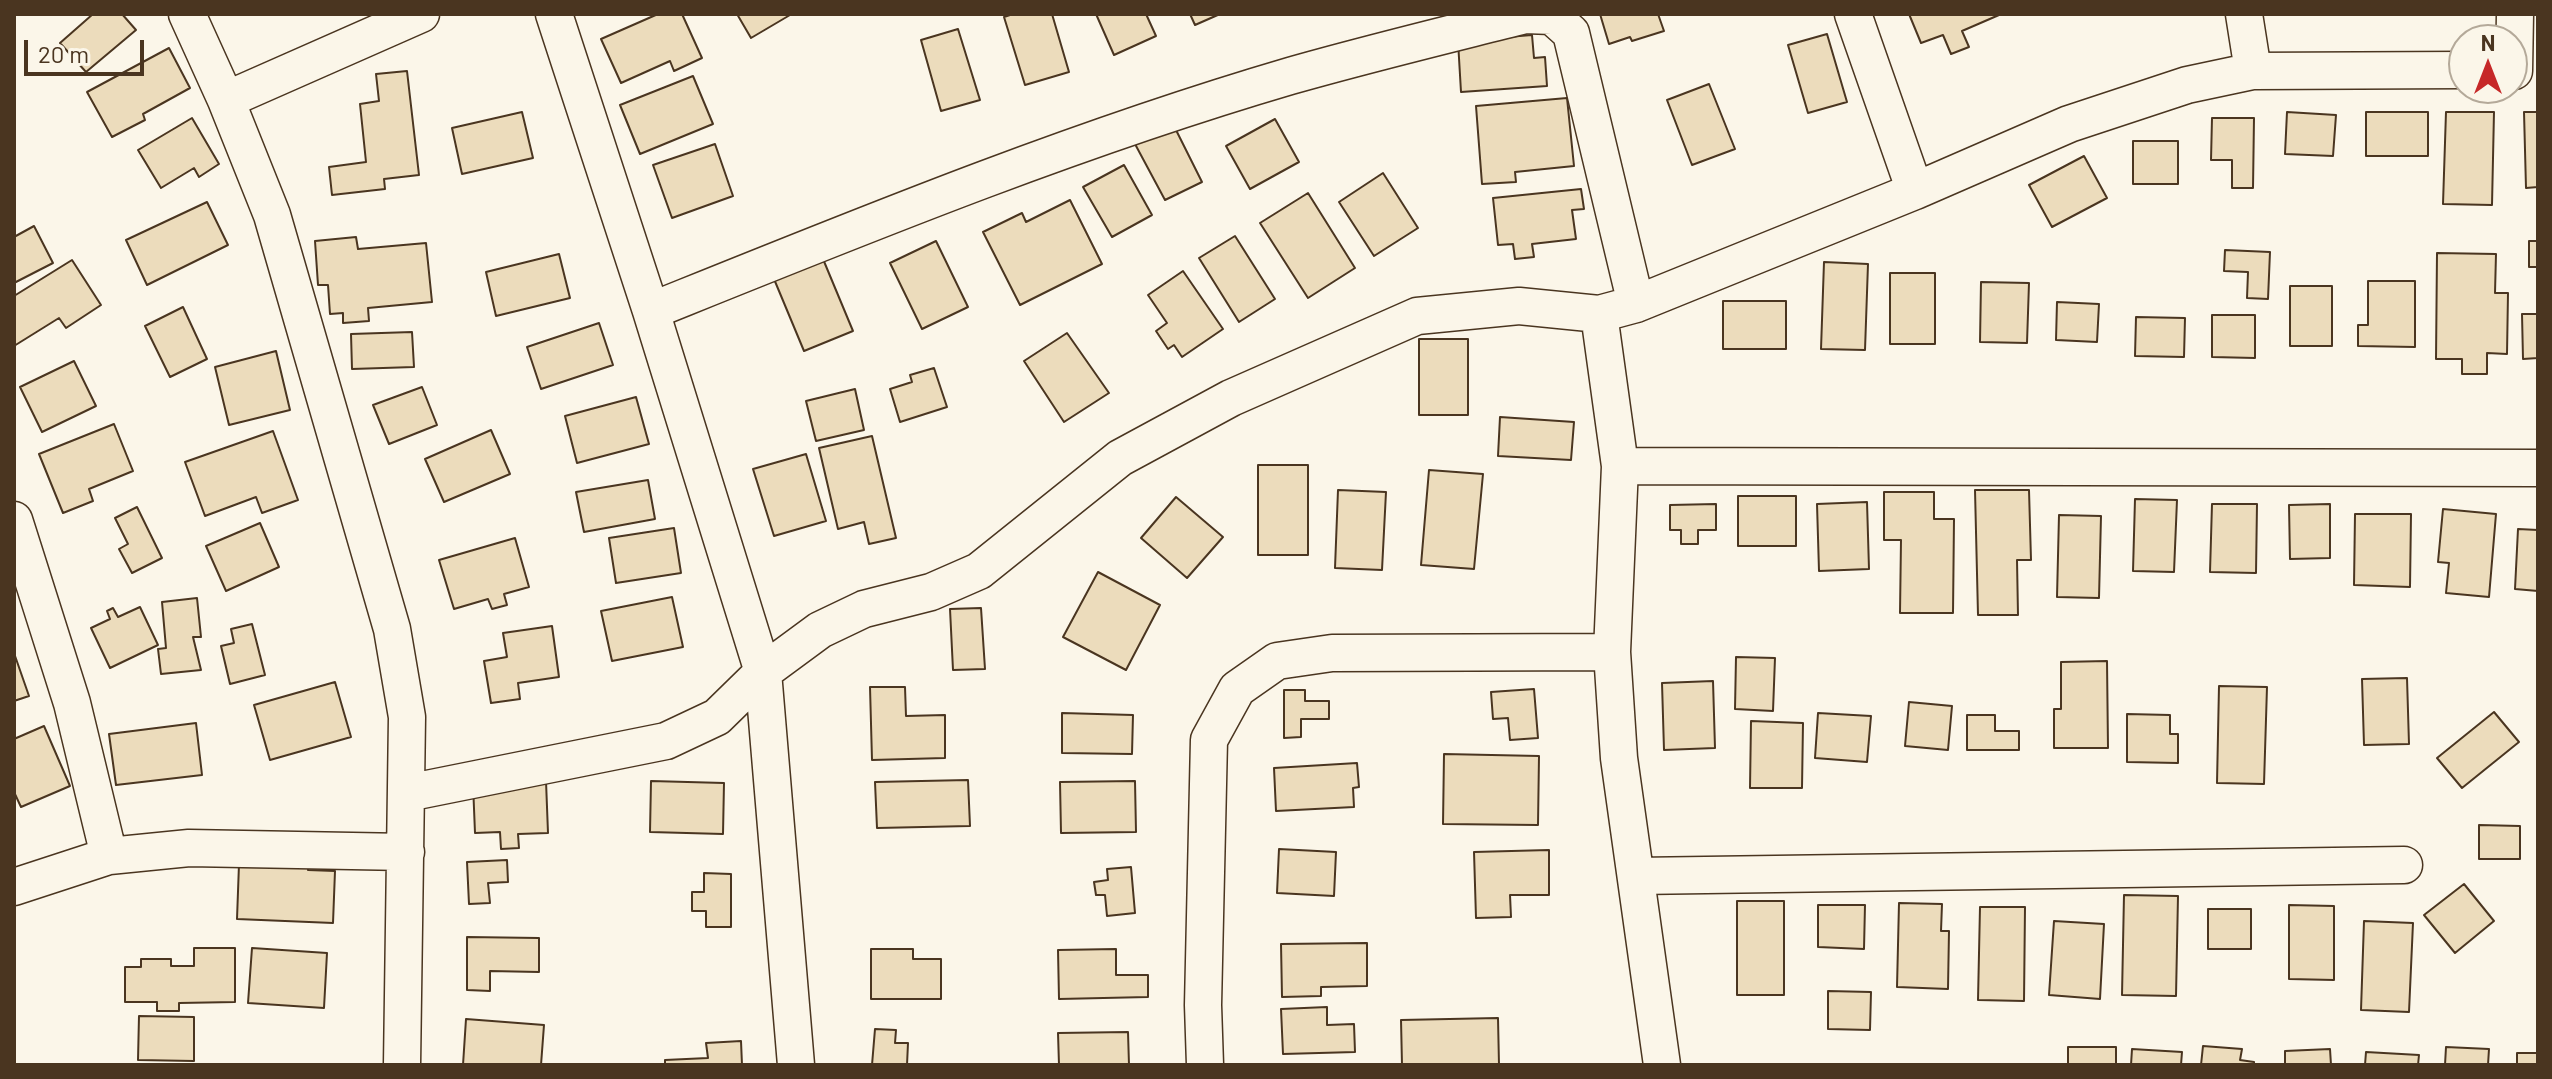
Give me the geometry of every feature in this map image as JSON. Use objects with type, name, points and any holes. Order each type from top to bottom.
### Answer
[{"type":"street","points":[[187,14],[226,100],[272,215],[392,629],[407,717],[402,1065]]},
{"type":"street","points":[[226,100],[421,14]]},
{"type":"street","points":[[554,14],[651,311],[763,672],[796,1065]]},
{"type":"street","points":[[1853,14],[1915,191]]},
{"type":"street","points":[[2244,14],[2253,71]]},
{"type":"street","points":[[651,311],[928,199],[1103,137],[1290,76],[1525,15],[1552,16],[1571,33],[1636,304]]},
{"type":"street","points":[[407,793],[666,741],[717,717],[763,672],[820,630],[864,609],[931,592],[979,571],[1120,458],[1231,398],[1417,316],[1519,306],[1599,314],[1636,304],[1915,191],[2069,124],[2187,85],[2253,71],[2448,70]]},
{"type":"street","points":[[1599,314],[1620,466],[1612,652],[1619,758],[1662,1065]]},
{"type":"street","points":[[1620,466],[2538,468]]},
{"type":"street","points":[[14,520],[72,703],[109,856]]},
{"type":"street","points":[[1205,1065],[1209,740],[1237,689],[1277,661],[1332,653],[1612,652]]},
{"type":"street","points":[[14,887],[109,856],[189,848],[406,852]]},
{"type":"street","points":[[1636,876],[2404,865]]},
{"type":"building","points":[[93,14],[122,14],[136,30],[86,72],[60,43]]},
{"type":"building","points":[[658,14],[682,14],[702,58],[674,71],[670,61],[621,83],[601,39]]},
{"type":"building","points":[[737,14],[789,14],[790,15],[751,38]]},
{"type":"building","points":[[1013,14],[1052,14],[1069,72],[1025,85],[1004,17]]},
{"type":"building","points":[[1096,14],[1146,14],[1156,36],[1114,55]]},
{"type":"building","points":[[1190,14],[1220,14],[1195,25]]},
{"type":"building","points":[[1600,14],[1658,14],[1664,31],[1609,44]]},
{"type":"building","points":[[1909,14],[1999,15],[1962,31],[1969,47],[1951,54],[1943,35],[1921,43]]},
{"type":"building","points":[[958,29],[980,100],[941,111],[921,40]]},
{"type":"building","points":[[1827,34],[1847,102],[1808,113],[1788,45]]},
{"type":"building","points":[[1532,35],[1534,58],[1545,57],[1547,86],[1461,92],[1458,41]]},
{"type":"building","points":[[169,48],[190,88],[143,114],[145,120],[112,137],[87,92]]},
{"type":"building","points":[[407,71],[419,175],[384,179],[385,189],[332,195],[329,167],[366,162],[360,104],[379,101],[376,74]]},
{"type":"building","points":[[693,76],[713,124],[640,154],[620,105]]},
{"type":"building","points":[[1709,84],[1735,149],[1692,165],[1667,100]]},
{"type":"building","points":[[1567,98],[1574,166],[1515,172],[1516,182],[1482,184],[1476,106]]},
{"type":"building","points":[[522,112],[533,158],[462,174],[452,128]]},
{"type":"building","points":[[2287,112],[2336,115],[2333,156],[2285,154]]},
{"type":"building","points":[[2366,112],[2428,112],[2428,156],[2366,156]]},
{"type":"building","points":[[2446,112],[2494,112],[2492,205],[2443,204]]},
{"type":"building","points":[[2524,112],[2538,112],[2538,187],[2526,188]]},
{"type":"building","points":[[192,118],[219,164],[199,177],[194,168],[161,188],[138,150]]},
{"type":"building","points":[[2212,118],[2254,118],[2253,188],[2232,188],[2232,160],[2211,160]]},
{"type":"building","points":[[1275,119],[1299,162],[1250,189],[1226,146]]},
{"type":"building","points":[[1173,124],[1202,182],[1165,200],[1135,144]]},
{"type":"building","points":[[2133,141],[2178,141],[2178,184],[2133,184]]},
{"type":"building","points":[[715,144],[733,196],[672,218],[653,165]]},
{"type":"building","points":[[2084,156],[2107,198],[2052,227],[2029,185]]},
{"type":"building","points":[[1124,165],[1152,215],[1112,237],[1083,187]]},
{"type":"building","points":[[1383,173],[1418,228],[1374,256],[1339,202]]},
{"type":"building","points":[[1581,189],[1584,209],[1572,210],[1576,239],[1532,244],[1534,257],[1515,259],[1513,244],[1498,245],[1493,198]]},
{"type":"building","points":[[1308,193],[1355,268],[1308,298],[1260,223]]},
{"type":"building","points":[[1070,200],[1102,264],[1020,305],[983,232],[1022,213],[1026,222]]},
{"type":"building","points":[[207,202],[228,245],[147,285],[126,240]]},
{"type":"building","points":[[34,226],[53,263],[14,283],[14,237]]},
{"type":"building","points":[[813,235],[853,331],[804,351],[764,255]]},
{"type":"building","points":[[1235,236],[1275,299],[1239,322],[1199,258]]},
{"type":"building","points":[[356,237],[358,249],[426,243],[432,302],[368,308],[369,321],[343,323],[343,313],[330,314],[328,285],[318,285],[315,241]]},
{"type":"building","points":[[936,241],[968,307],[922,329],[890,263]]},
{"type":"building","points":[[2529,241],[2538,241],[2538,267],[2529,267]]},
{"type":"building","points":[[2225,250],[2270,252],[2268,299],[2247,298],[2248,272],[2224,271]]},
{"type":"building","points":[[2437,253],[2496,254],[2495,293],[2508,293],[2507,354],[2487,353],[2487,374],[2462,374],[2462,359],[2436,359]]},
{"type":"building","points":[[559,254],[570,298],[496,316],[486,272]]},
{"type":"building","points":[[72,260],[101,305],[66,328],[59,318],[14,346],[14,296]]},
{"type":"building","points":[[1824,262],[1868,264],[1865,350],[1821,349]]},
{"type":"building","points":[[1183,271],[1223,329],[1182,357],[1174,345],[1168,349],[1156,331],[1167,323],[1148,295]]},
{"type":"building","points":[[1890,273],[1935,273],[1935,344],[1890,344]]},
{"type":"building","points":[[2368,281],[2415,281],[2415,347],[2358,346],[2358,325],[2368,325]]},
{"type":"building","points":[[1981,282],[2029,283],[2027,343],[1980,342]]},
{"type":"building","points":[[2290,286],[2332,286],[2332,346],[2290,346]]},
{"type":"building","points":[[1723,301],[1786,301],[1786,349],[1723,349]]},
{"type":"building","points":[[2057,302],[2099,304],[2097,342],[2056,340]]},
{"type":"building","points":[[183,307],[207,359],[170,377],[145,326]]},
{"type":"building","points":[[2522,314],[2538,314],[2538,358],[2523,359]]},
{"type":"building","points":[[2212,315],[2255,315],[2255,358],[2212,357]]},
{"type":"building","points":[[2136,317],[2185,318],[2184,357],[2135,356]]},
{"type":"building","points":[[599,323],[613,365],[541,389],[527,347]]},
{"type":"building","points":[[412,332],[414,367],[352,369],[351,334]]},
{"type":"building","points":[[1067,333],[1109,393],[1064,422],[1024,361]]},
{"type":"building","points":[[1419,339],[1468,339],[1468,415],[1419,415]]},
{"type":"building","points":[[276,351],[290,410],[229,425],[215,367]]},
{"type":"building","points":[[74,361],[96,406],[42,432],[20,387]]},
{"type":"building","points":[[934,368],[947,407],[900,422],[890,389],[912,382],[910,375]]},
{"type":"building","points":[[422,387],[437,425],[389,444],[373,405]]},
{"type":"building","points":[[855,389],[864,430],[816,441],[806,401]]},
{"type":"building","points":[[636,397],[649,444],[577,463],[565,416]]},
{"type":"building","points":[[1500,417],[1574,422],[1571,460],[1498,456]]},
{"type":"building","points":[[114,424],[133,471],[89,489],[93,501],[63,513],[39,454]]},
{"type":"building","points":[[491,430],[510,474],[444,502],[425,459]]},
{"type":"building","points":[[273,431],[298,500],[262,513],[256,497],[205,516],[185,462]]},
{"type":"building","points":[[872,436],[896,538],[869,544],[864,522],[838,529],[819,448]]},
{"type":"building","points":[[806,454],[826,521],[774,536],[753,469]]},
{"type":"building","points":[[1258,465],[1308,465],[1308,555],[1258,555]]},
{"type":"building","points":[[1429,470],[1483,474],[1474,569],[1421,565]]},
{"type":"building","points":[[648,480],[655,519],[584,532],[576,492]]},
{"type":"building","points":[[1338,490],[1386,492],[1382,570],[1335,568]]},
{"type":"building","points":[[1975,490],[2029,490],[2031,560],[2017,560],[2018,615],[1978,615]]},
{"type":"building","points":[[1884,492],[1934,492],[1934,519],[1954,519],[1953,613],[1900,613],[1901,540],[1884,540]]},
{"type":"building","points":[[1738,496],[1796,496],[1796,546],[1738,546]]},
{"type":"building","points":[[1176,497],[1223,537],[1187,578],[1141,538]]},
{"type":"building","points":[[2135,499],[2177,500],[2174,572],[2133,571]]},
{"type":"building","points":[[1867,502],[1869,569],[1819,571],[1817,504]]},
{"type":"building","points":[[1716,504],[1716,530],[1698,530],[1698,544],[1681,544],[1681,530],[1670,530],[1670,505]]},
{"type":"building","points":[[2212,504],[2257,504],[2256,573],[2210,572]]},
{"type":"building","points":[[2330,504],[2330,558],[2290,559],[2289,505]]},
{"type":"building","points":[[137,507],[162,558],[132,573],[119,549],[128,544],[115,518]]},
{"type":"building","points":[[2443,509],[2496,514],[2489,597],[2446,593],[2449,563],[2438,562]]},
{"type":"building","points":[[2355,514],[2411,514],[2410,587],[2354,585]]},
{"type":"building","points":[[2059,515],[2101,516],[2099,598],[2057,597]]},
{"type":"building","points":[[260,523],[279,567],[226,591],[206,546]]},
{"type":"building","points":[[674,528],[681,573],[616,583],[609,538]]},
{"type":"building","points":[[2518,529],[2538,530],[2538,591],[2515,589]]},
{"type":"building","points":[[515,538],[529,587],[504,594],[507,605],[492,609],[488,599],[454,609],[439,560]]},
{"type":"building","points":[[1098,572],[1160,605],[1126,670],[1063,637]]},
{"type":"building","points":[[672,597],[683,647],[612,661],[601,611]]},
{"type":"building","points":[[197,598],[201,637],[193,637],[201,670],[161,674],[158,649],[166,648],[162,602]]},
{"type":"building","points":[[140,607],[158,645],[110,668],[91,628],[110,619],[107,611],[113,608],[118,617]]},
{"type":"building","points":[[981,608],[985,669],[953,670],[950,609]]},
{"type":"building","points":[[252,624],[265,675],[230,684],[221,646],[234,643],[231,629]]},
{"type":"building","points":[[552,626],[559,677],[518,683],[520,699],[491,703],[484,661],[507,657],[503,633]]},
{"type":"building","points":[[14,653],[29,696],[14,701]]},
{"type":"building","points":[[1736,657],[1775,658],[1773,711],[1735,709]]},
{"type":"building","points":[[2107,661],[2108,748],[2054,748],[2054,709],[2061,709],[2061,662]]},
{"type":"building","points":[[2407,678],[2409,744],[2364,745],[2362,679]]},
{"type":"building","points":[[1713,681],[1715,748],[1664,750],[1662,683]]},
{"type":"building","points":[[335,682],[351,737],[270,760],[254,705]]},
{"type":"building","points":[[2219,686],[2267,687],[2264,784],[2217,783]]},
{"type":"building","points":[[870,687],[905,687],[906,716],[945,715],[945,758],[872,760]]},
{"type":"building","points":[[1534,689],[1538,738],[1510,740],[1508,718],[1493,719],[1491,692]]},
{"type":"building","points":[[1284,690],[1305,690],[1305,701],[1329,701],[1329,719],[1301,719],[1301,737],[1284,738]]},
{"type":"building","points":[[1909,702],[1952,706],[1948,750],[1905,746]]},
{"type":"building","points":[[2494,712],[2519,742],[2462,788],[2437,758]]},
{"type":"building","points":[[1062,713],[1133,715],[1132,754],[1062,753]]},
{"type":"building","points":[[1818,713],[1871,716],[1867,762],[1815,758]]},
{"type":"building","points":[[2127,714],[2170,715],[2170,734],[2178,734],[2178,763],[2127,762]]},
{"type":"building","points":[[1967,715],[1995,715],[1995,731],[2019,731],[2019,750],[1967,750]]},
{"type":"building","points":[[1751,721],[1803,723],[1802,788],[1750,788]]},
{"type":"building","points":[[196,723],[202,775],[116,785],[109,734]]},
{"type":"building","points":[[44,726],[70,786],[21,807],[14,792],[14,739]]},
{"type":"building","points":[[1444,754],[1539,756],[1538,825],[1443,824]]},
{"type":"building","points":[[1357,763],[1359,787],[1353,788],[1354,807],[1276,811],[1274,768]]},
{"type":"building","points":[[968,780],[970,826],[877,828],[875,782]]},
{"type":"building","points":[[546,781],[548,833],[518,834],[519,848],[501,849],[500,832],[475,833],[473,784]]},
{"type":"building","points":[[651,781],[724,783],[723,834],[650,832]]},
{"type":"building","points":[[1135,781],[1136,832],[1061,833],[1060,782]]},
{"type":"building","points":[[2479,825],[2520,826],[2520,859],[2479,859]]},
{"type":"building","points":[[1279,849],[1336,852],[1334,896],[1277,893]]},
{"type":"building","points":[[1549,850],[1549,895],[1510,895],[1511,917],[1476,918],[1474,852]]},
{"type":"building","points":[[309,856],[308,870],[335,871],[333,923],[237,919],[239,864]]},
{"type":"building","points":[[507,860],[508,882],[488,883],[490,903],[469,904],[467,862]]},
{"type":"building","points":[[1131,867],[1135,913],[1107,916],[1105,895],[1096,895],[1094,882],[1108,880],[1107,869]]},
{"type":"building","points":[[704,873],[731,874],[731,927],[706,927],[706,911],[692,911],[692,892],[704,892]]},
{"type":"building","points":[[2464,884],[2494,921],[2455,953],[2424,915]]},
{"type":"building","points":[[2124,895],[2178,896],[2176,996],[2122,995]]},
{"type":"building","points":[[1737,901],[1784,901],[1784,995],[1737,995]]},
{"type":"building","points":[[1899,903],[1942,904],[1941,931],[1949,931],[1948,989],[1897,987]]},
{"type":"building","points":[[1818,905],[1865,905],[1864,949],[1818,947]]},
{"type":"building","points":[[2289,905],[2334,906],[2334,980],[2289,979]]},
{"type":"building","points":[[1980,907],[2025,907],[2024,1001],[1978,1000]]},
{"type":"building","points":[[2208,909],[2251,909],[2251,949],[2208,949]]},
{"type":"building","points":[[2054,921],[2104,924],[2100,999],[2049,995]]},
{"type":"building","points":[[2364,921],[2413,923],[2409,1012],[2361,1010]]},
{"type":"building","points":[[467,937],[539,938],[539,972],[490,971],[490,991],[467,990]]},
{"type":"building","points":[[1367,943],[1367,986],[1321,987],[1321,996],[1282,997],[1281,944]]},
{"type":"building","points":[[194,948],[235,948],[235,1002],[179,1003],[179,1011],[157,1011],[157,1002],[125,1002],[125,967],[141,967],[141,959],[171,959],[171,966],[194,966]]},
{"type":"building","points":[[252,948],[327,953],[324,1008],[248,1003]]},
{"type":"building","points":[[871,949],[913,949],[913,959],[941,959],[941,999],[871,999]]},
{"type":"building","points":[[1116,949],[1116,975],[1148,975],[1148,997],[1059,999],[1058,950]]},
{"type":"building","points":[[1828,991],[1871,992],[1870,1030],[1828,1029]]},
{"type":"building","points":[[1327,1007],[1327,1025],[1354,1024],[1355,1052],[1283,1054],[1281,1009]]},
{"type":"building","points":[[139,1016],[194,1017],[194,1061],[138,1060]]},
{"type":"building","points":[[1498,1018],[1499,1065],[1402,1065],[1401,1020]]},
{"type":"building","points":[[466,1019],[544,1025],[541,1065],[463,1065]]},
{"type":"building","points":[[875,1029],[896,1030],[895,1043],[908,1043],[907,1065],[872,1065]]},
{"type":"building","points":[[1128,1032],[1129,1065],[1059,1065],[1058,1033]]},
{"type":"building","points":[[741,1041],[742,1065],[665,1065],[665,1060],[708,1058],[706,1043]]},
{"type":"building","points":[[2203,1046],[2242,1049],[2240,1060],[2254,1062],[2254,1065],[2201,1065]]},
{"type":"building","points":[[2068,1047],[2116,1047],[2116,1065],[2068,1065]]},
{"type":"building","points":[[2446,1047],[2489,1049],[2488,1065],[2445,1065]]},
{"type":"building","points":[[2132,1049],[2182,1052],[2181,1065],[2131,1065]]},
{"type":"building","points":[[2330,1049],[2331,1065],[2285,1065],[2285,1051]]},
{"type":"building","points":[[2366,1052],[2419,1055],[2418,1065],[2365,1065]]},
{"type":"building","points":[[2517,1053],[2538,1053],[2538,1065],[2517,1065]]}]
